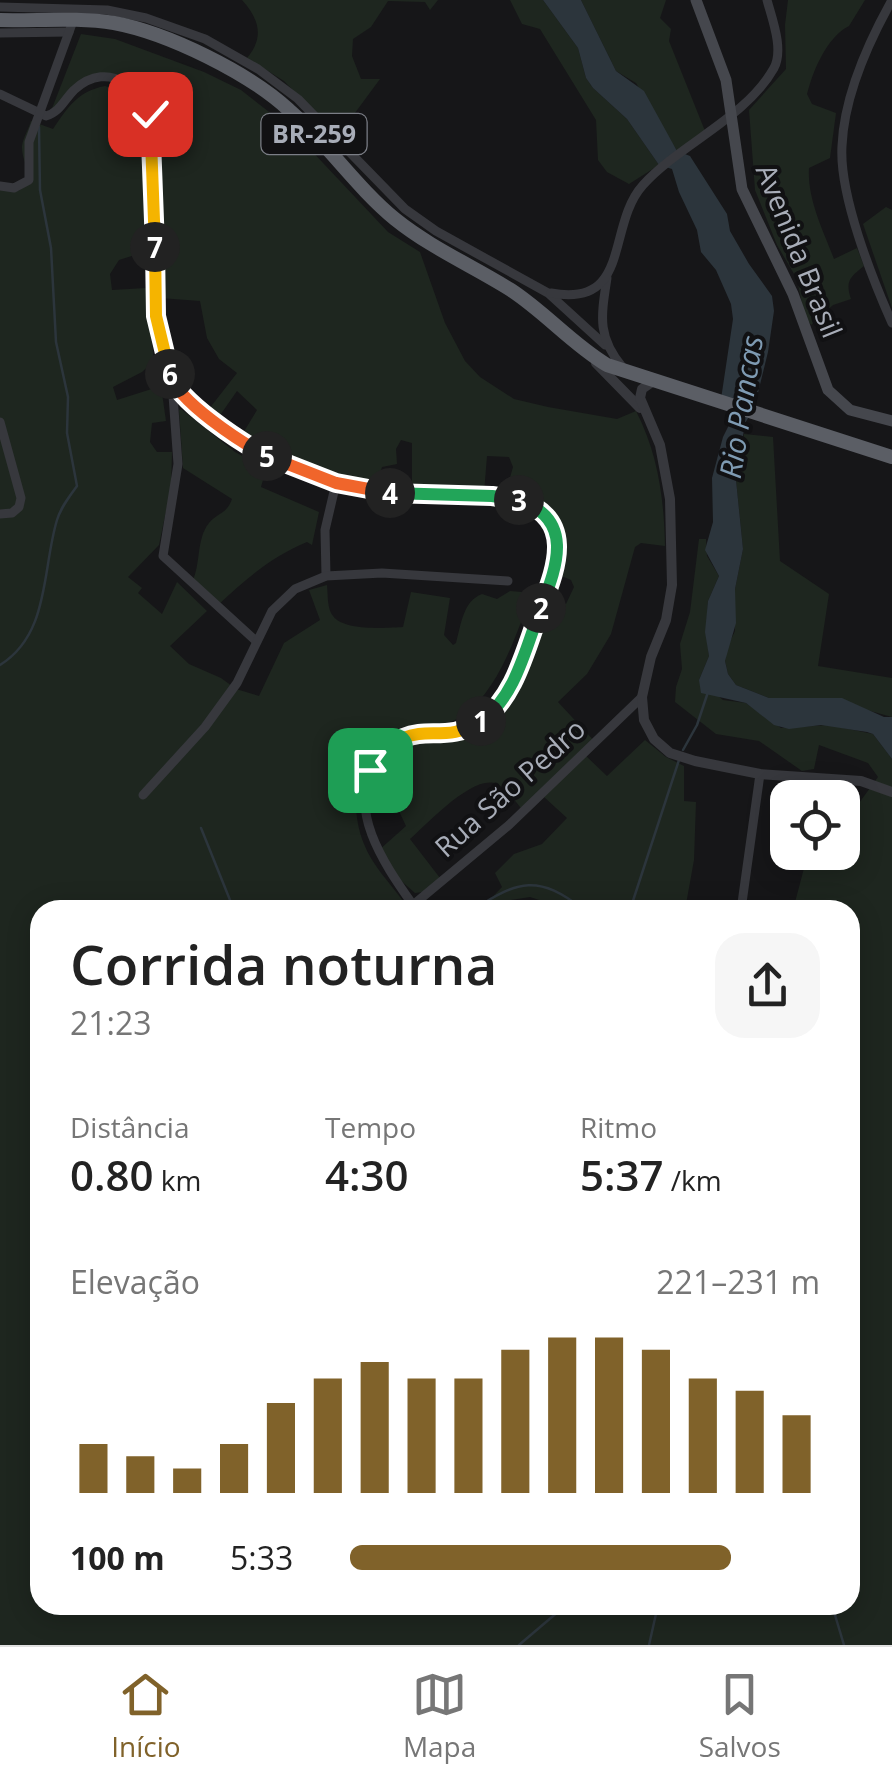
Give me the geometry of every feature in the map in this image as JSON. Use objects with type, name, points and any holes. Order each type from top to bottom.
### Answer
[{"type":"highway","name":"BR-259","points":[[0,20],[71,26],[111,22],[137,28],[248,78],[289,110],[392,216],[422,239],[514,292],[582,350],[628,374],[892,455]]},
{"type":"main road","name":"Avenida Brasil","points":[[696,0],[716,49],[732,114],[742,189],[793,294],[828,390],[850,410],[892,420]]},
{"type":"street","points":[[605,345],[602,323],[607,278],[631,202],[643,184],[732,114],[774,68],[778,57],[767,0]]},
{"type":"street","points":[[892,0],[854,86],[842,146],[854,216],[892,323]]},
{"type":"street","points":[[0,7],[108,10],[146,18],[205,39],[258,69],[298,99],[404,209],[548,293],[605,345],[628,374]]},
{"type":"street","points":[[0,33],[71,26],[29,142],[29,180],[14,188],[0,186]]},
{"type":"street","points":[[0,94],[40,115],[50,116],[76,88],[106,78],[122,80],[143,99],[152,130],[156,316],[177,419],[178,464],[164,556],[256,641]]},
{"type":"street","points":[[548,293],[582,295],[607,278]]},
{"type":"street","points":[[582,350],[647,417]]},
{"type":"street","points":[[172,382],[239,441],[283,465],[336,483],[391,493],[518,500],[533,505],[553,530],[559,550],[557,568],[511,686],[490,714],[472,727],[413,733],[395,740],[370,770],[365,789],[372,839],[406,900]]},
{"type":"street","points":[[652,382],[640,394],[666,466],[672,586],[666,620],[651,657],[642,698],[644,720],[654,739],[670,752],[760,774],[861,780],[892,792]]},
{"type":"street","points":[[0,422],[20,498],[19,507],[12,514],[0,514]]},
{"type":"street","points":[[326,576],[324,530],[336,483]]},
{"type":"street","points":[[143,795],[205,727],[237,683],[272,610],[295,589],[326,576],[382,573],[508,582]]},
{"type":"street","name":"Rua São Pedro","points":[[418,900],[508,825],[642,698]]},
{"type":"street","points":[[742,900],[760,774]]},
{"type":"shaded area","points":[[242,0],[438,0],[430,10],[425,2],[388,1],[371,27],[353,39],[352,56],[361,79],[380,79],[338,136],[284,81],[247,58],[256,43],[258,29]]},
{"type":"shaded area","points":[[510,0],[543,0],[578,48],[586,78],[593,88],[627,119],[659,165],[629,184],[607,172],[598,160],[596,120],[540,29],[522,24]]},
{"type":"shaded area","points":[[581,0],[666,0],[660,18],[671,29],[669,41],[705,131],[677,151],[636,83],[616,71]]},
{"type":"shaded area","points":[[788,0],[865,0],[849,26],[822,55],[807,94],[812,104],[836,113],[830,158],[809,168],[817,214],[834,259],[857,248],[864,266],[850,280],[851,299],[833,305],[811,325],[804,314],[797,279],[777,245],[755,190],[749,110],[786,69]]},
{"type":"shaded area","points":[[81,34],[115,39],[241,90],[291,129],[388,232],[420,252],[445,323],[465,361],[480,377],[514,399],[548,407],[617,419],[636,411],[650,443],[658,477],[665,546],[641,543],[635,547],[611,634],[587,674],[558,702],[597,744],[586,756],[607,776],[645,740],[684,766],[684,801],[696,802],[694,860],[687,900],[530,897],[490,900],[502,887],[495,873],[514,854],[542,844],[567,818],[544,797],[525,813],[505,789],[487,783],[451,802],[410,839],[440,878],[423,892],[415,893],[391,872],[378,851],[406,826],[397,807],[374,803],[371,786],[376,771],[398,743],[446,739],[472,728],[517,665],[543,602],[566,604],[574,587],[571,580],[554,573],[551,533],[539,517],[505,495],[513,467],[509,457],[487,456],[484,493],[412,493],[412,443],[401,440],[396,449],[397,464],[382,467],[375,489],[297,468],[240,438],[257,410],[237,391],[216,421],[209,409],[237,373],[219,359],[207,338],[200,301],[160,298],[154,116],[150,107],[134,87],[102,74],[51,111]]},
{"type":"shaded area","points":[[105,86],[127,93],[141,111],[145,247],[141,253],[119,260],[110,274],[112,290],[146,288],[154,361],[113,387],[117,400],[161,386],[166,421],[152,423],[150,442],[157,452],[172,452],[171,487],[159,545],[128,577],[142,588],[138,593],[162,614],[177,582],[207,611],[170,646],[189,664],[236,689],[259,696],[284,643],[320,620],[309,590],[327,585],[333,616],[346,624],[366,627],[403,627],[411,592],[450,598],[444,635],[453,645],[467,608],[476,597],[482,594],[497,599],[510,591],[532,593],[506,658],[478,702],[449,722],[398,729],[372,749],[364,763],[356,795],[359,829],[372,859],[402,900],[30,900],[30,1615],[860,1615],[860,900],[796,900],[804,870],[860,870],[860,802],[878,777],[868,763],[819,745],[814,769],[802,771],[759,741],[716,734],[675,702],[682,669],[680,644],[690,612],[699,539],[706,539],[707,556],[719,576],[708,601],[709,656],[699,680],[723,700],[746,703],[781,728],[829,725],[873,734],[892,759],[892,1645],[0,1645],[0,184],[18,191],[27,182],[22,146],[31,121],[53,129],[81,96]]},
{"type":"shaded area","points":[[886,207],[892,210],[892,308],[863,224]]},
{"type":"shaded area","points":[[181,409],[235,452],[266,469],[261,487],[319,512],[312,545],[307,542],[270,562],[218,605],[192,582],[205,529],[232,499],[183,468]]},
{"type":"shaded area","points":[[744,434],[773,437],[780,561],[829,594],[818,666],[892,678],[892,717],[823,698],[769,698],[736,685],[728,674],[725,661],[735,631],[735,589],[743,549],[736,480]]},
{"type":"water","name":"Rio Pancas","points":[[543,0],[581,0],[616,71],[644,91],[677,151],[690,156],[727,214],[730,231],[749,264],[772,296],[774,311],[768,352],[754,409],[745,423],[736,480],[743,549],[735,589],[736,623],[725,661],[728,674],[736,685],[769,698],[842,698],[892,717],[892,759],[873,734],[821,725],[789,729],[774,725],[746,703],[701,693],[699,680],[709,656],[705,632],[708,601],[719,576],[705,550],[713,522],[712,478],[732,419],[721,399],[733,319],[731,304],[716,270],[701,252],[697,230],[672,169],[659,165],[627,119],[593,88],[586,78],[578,48]]},
{"type":"waterway","points":[[0,665],[16,652],[36,618],[57,520],[77,486],[67,433],[68,397],[56,342],[51,248],[40,190],[39,127]]},
{"type":"waterway","points":[[683,750],[708,692]]},
{"type":"waterway","points":[[633,900],[679,760]]},
{"type":"waterway","points":[[201,828],[230,900]]},
{"type":"waterway","points":[[490,900],[528,885],[541,886],[571,900]]},
{"type":"waterway","points":[[519,1645],[554,1615]]},
{"type":"waterway","points":[[649,1645],[656,1615]]},
{"type":"waterway","points":[[835,1615],[844,1645]]},
{"type":"route","points":[[150,114],[156,316],[172,382],[239,441],[283,465],[336,483],[391,493],[518,500],[533,505],[553,530],[559,550],[557,568],[511,686],[490,714],[472,727],[413,733],[395,740],[370,770]]}]
